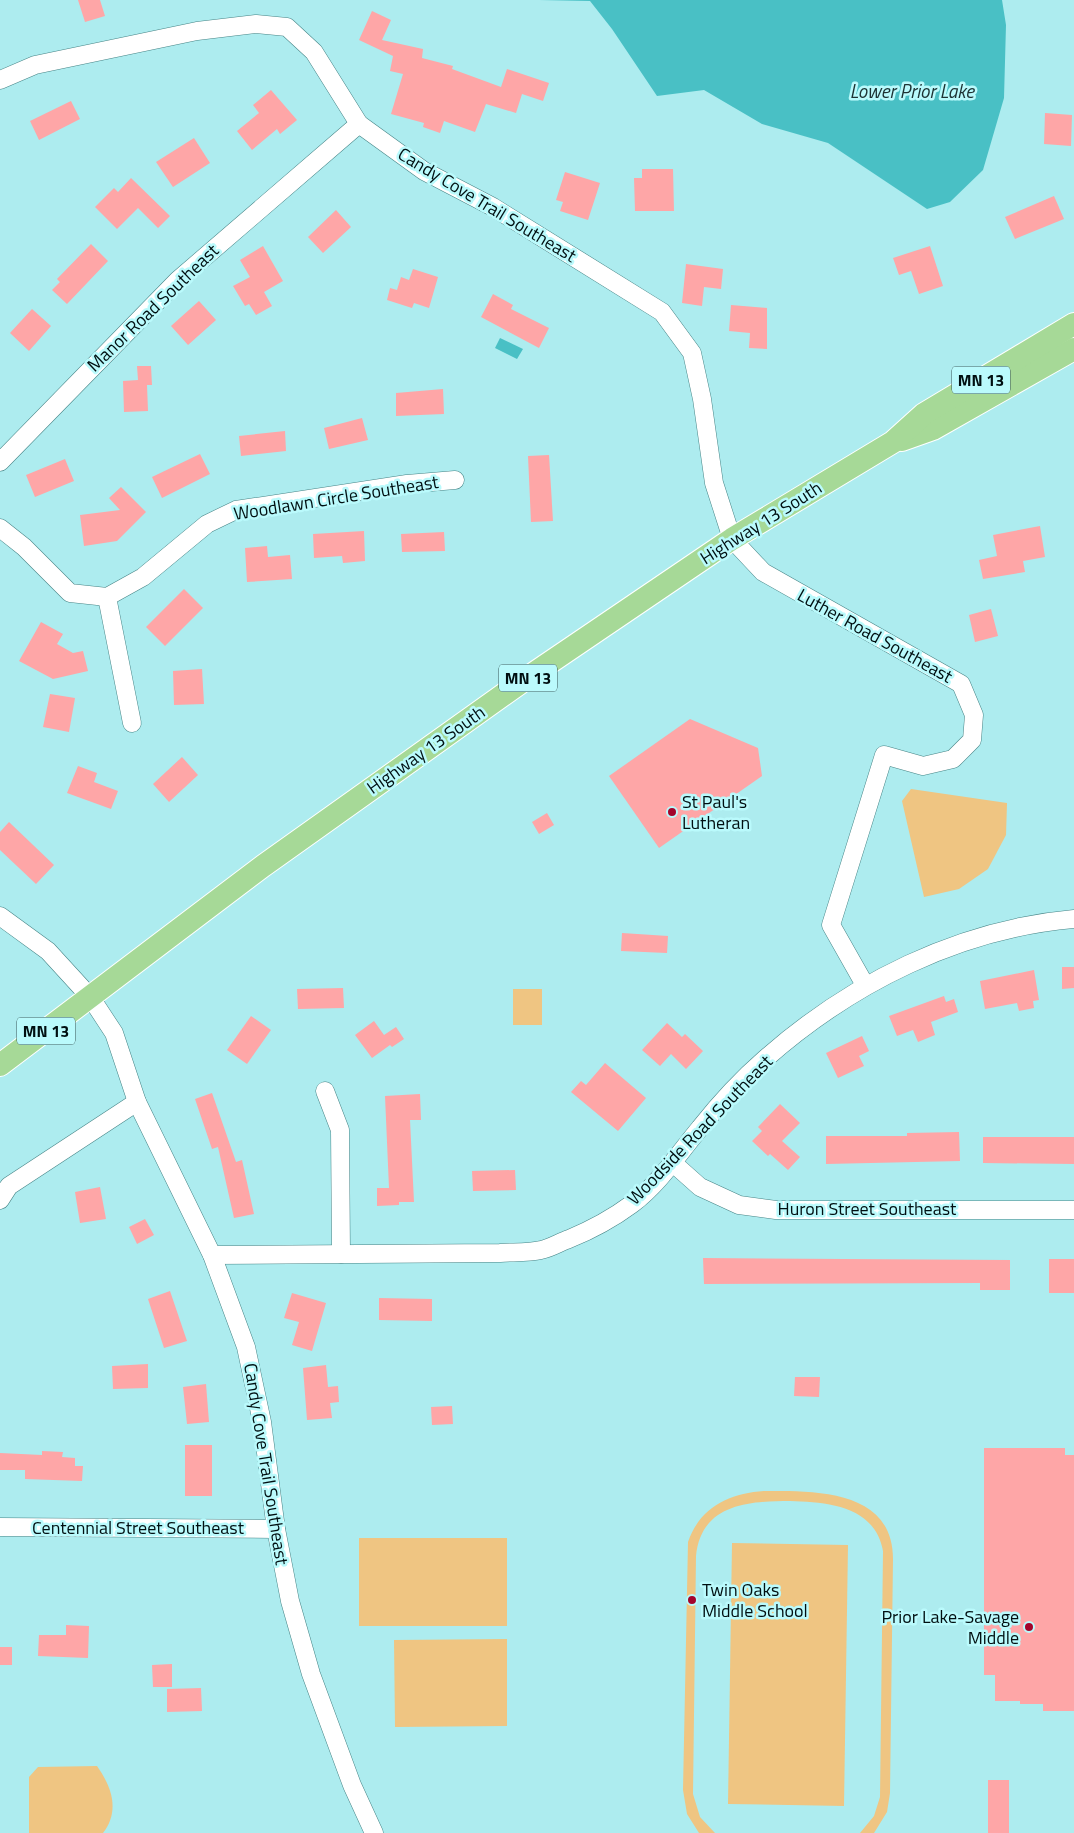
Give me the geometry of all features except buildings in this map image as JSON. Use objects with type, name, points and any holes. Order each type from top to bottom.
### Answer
[{"type":"main road","name":"Highway 13 South","points":[[0,1065],[263,866],[527,678],[732,539],[894,442],[924,414],[1074,324]]},
{"type":"main road","name":"Highway 13 South","points":[[894,442],[933,430],[1074,349]]},
{"type":"street","name":"Candy Cove Trail Southeast","points":[[0,80],[35,65],[187,33],[256,24],[287,27],[314,52],[360,124],[424,171],[493,207],[662,312],[692,353],[702,399],[714,482],[732,539]]},
{"type":"street","name":"Manor Road Southeast","points":[[0,462],[178,280],[360,124]]},
{"type":"street","name":"Woodlawn Circle Southeast","points":[[107,597],[143,577],[207,524],[236,510],[407,484],[455,480]]},
{"type":"street","points":[[0,528],[24,547],[70,594],[107,597],[132,723]]},
{"type":"street","name":"Luther Road Southeast","points":[[732,539],[763,572],[961,684],[974,715],[972,740],[953,759],[923,766],[884,755],[831,925],[865,985]]},
{"type":"street","name":"Candy Cove Trail Southeast","points":[[0,916],[48,950],[91,998],[114,1033],[137,1102],[212,1254],[246,1347],[262,1422],[276,1529],[290,1601],[310,1674],[352,1785],[374,1833]]},
{"type":"street","name":"Woodside Road Southeast","points":[[212,1254],[500,1253],[542,1250],[592,1229],[633,1204],[673,1163],[701,1126],[764,1059],[865,985],[916,960],[1003,930],[1074,919]]},
{"type":"street","points":[[325,1091],[340,1130],[341,1254]]},
{"type":"street","points":[[0,1200],[9,1186],[137,1102]]},
{"type":"street","name":"Huron Street Southeast","points":[[673,1163],[700,1187],[739,1205],[776,1210],[1074,1210]]},
{"type":"street","name":"Centennial Street Southeast","points":[[0,1527],[276,1529]]},
{"type":"shaded area","points":[[911,789],[1007,803],[1006,835],[988,869],[959,889],[924,897],[902,801]]},
{"type":"shaded area","points":[[513,989],[542,989],[542,1025],[513,1025]]},
{"type":"shaded area","points":[[765,1491],[827,1494],[847,1499],[865,1507],[880,1519],[890,1536],[893,1559],[890,1793],[887,1812],[874,1833],[860,1833],[874,1816],[880,1797],[883,1551],[878,1536],[870,1524],[860,1516],[834,1505],[819,1503],[790,1501],[759,1502],[730,1509],[717,1516],[707,1525],[700,1539],[696,1556],[693,1794],[700,1817],[715,1833],[699,1833],[687,1814],[683,1790],[688,1542],[700,1520],[718,1504],[740,1495]]},
{"type":"shaded area","points":[[359,1538],[507,1538],[507,1626],[359,1626]]},
{"type":"shaded area","points":[[732,1543],[848,1545],[844,1806],[728,1804]]},
{"type":"shaded area","points":[[507,1639],[507,1726],[395,1727],[394,1640]]},
{"type":"shaded area","points":[[97,1766],[107,1782],[113,1808],[108,1825],[103,1833],[29,1833],[29,1777],[38,1767]]},
{"type":"water","name":"Lower Prior Lake","points":[[539,0],[1002,0],[1006,25],[1004,98],[983,170],[950,202],[927,209],[828,143],[762,124],[704,90],[657,96],[612,29],[590,1]]},
{"type":"water","points":[[500,338],[523,349],[517,359],[495,348]]},
{"type":"place","name":"St Paul's Lutheran","points":[[672,812]]},
{"type":"place","name":"Twin Oaks Middle School","points":[[692,1600]]},
{"type":"place","name":"Prior Lake-Savage Middle","points":[[1029,1627]]}]
